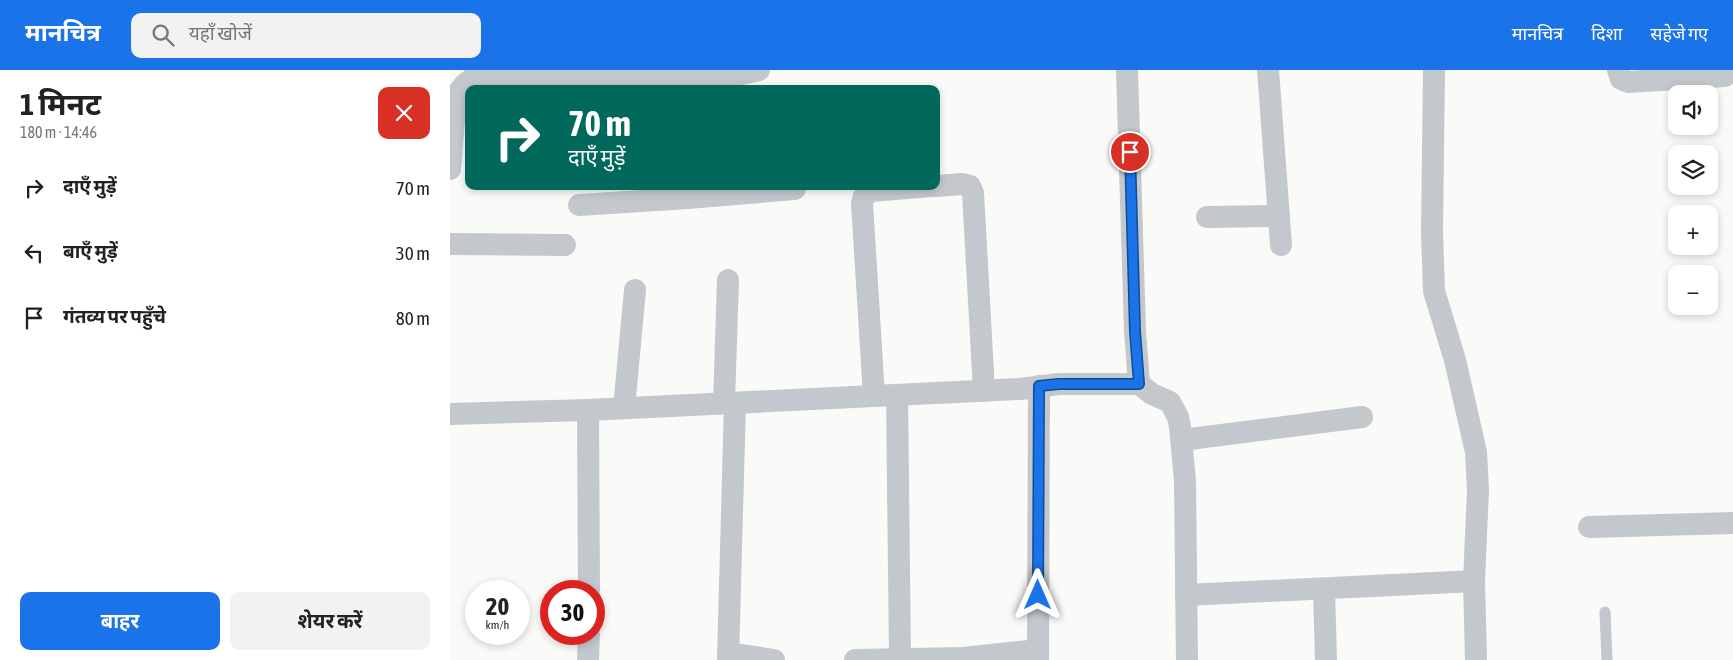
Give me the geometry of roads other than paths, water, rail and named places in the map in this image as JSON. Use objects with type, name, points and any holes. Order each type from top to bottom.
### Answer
[{"type":"street","points":[[450,170],[456,95],[473,78],[481,76],[679,84],[723,78],[759,70]]},
{"type":"street","points":[[1127,70],[1135,331],[1139,384]]},
{"type":"street","points":[[1268,70],[1281,245]]},
{"type":"street","points":[[1434,70],[1432,232],[1434,291],[1455,360],[1476,452],[1478,490],[1474,582],[1476,660]]},
{"type":"street","points":[[1618,70],[1621,79],[1628,82],[1725,76]]},
{"type":"street","points":[[940,186],[962,184],[970,186],[973,193],[984,391]]},
{"type":"street","points":[[579,205],[687,192],[741,190]]},
{"type":"street","points":[[874,396],[862,203],[864,196],[872,191],[884,190]]},
{"type":"street","points":[[1207,217],[1279,216]]},
{"type":"street","points":[[450,244],[565,245]]},
{"type":"street","points":[[728,280],[730,403],[728,657],[774,660]]},
{"type":"street","points":[[624,408],[635,290]]},
{"type":"street","points":[[450,414],[588,410],[984,391],[1059,384],[1139,384],[1152,394],[1170,402],[1178,417],[1185,481],[1187,660]]},
{"type":"street","points":[[855,660],[1038,655],[1039,386]]},
{"type":"street","points":[[897,395],[900,658]]},
{"type":"street","points":[[588,410],[589,580]]},
{"type":"street","points":[[1182,440],[1362,417]]},
{"type":"street","points":[[1589,527],[1733,523]]},
{"type":"street","points":[[1186,595],[1474,582]]},
{"type":"street","points":[[1324,588],[1326,660]]},
{"type":"street","points":[[588,660],[589,645]]},
{"type":"lane","points":[[1604,612],[1607,660]]}]
